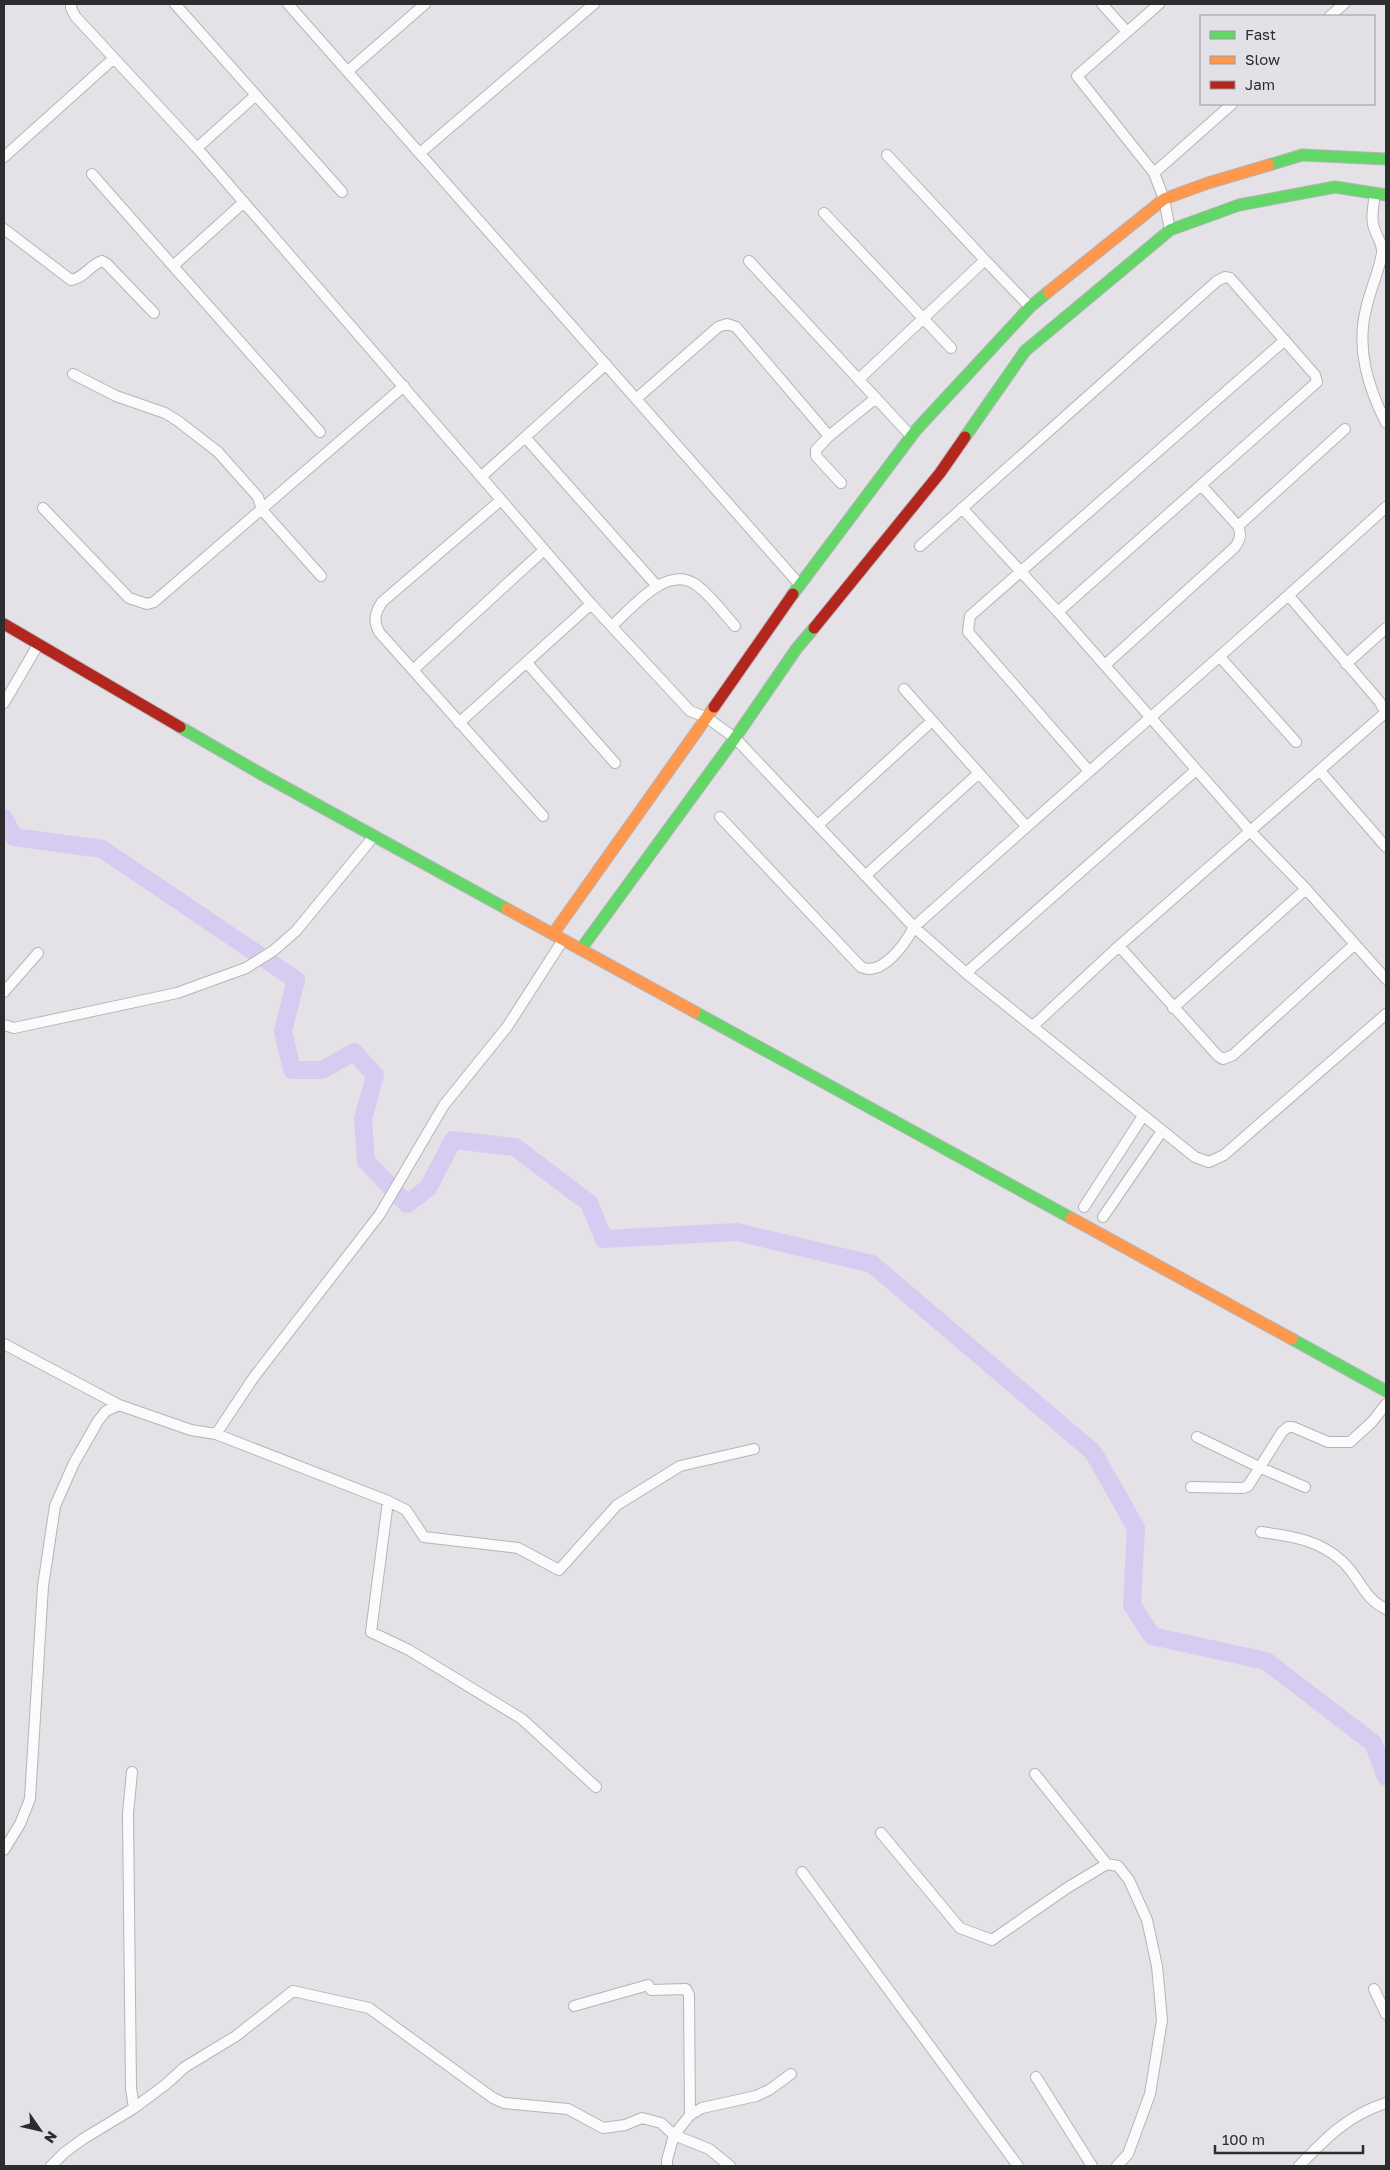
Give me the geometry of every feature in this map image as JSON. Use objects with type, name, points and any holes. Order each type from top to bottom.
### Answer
[{"type":"street","points":[[175,4],[342,192]]},
{"type":"street","points":[[288,4],[800,585]]},
{"type":"street","points":[[348,71],[424,4]]},
{"type":"street","points":[[420,153],[594,4]]},
{"type":"street","points":[[1102,4],[1127,32]]},
{"type":"street","points":[[1159,4],[1077,76],[1154,174],[1164,199],[1170,230]]},
{"type":"street","points":[[1331,15],[1344,4]]},
{"type":"street","points":[[69,5],[75,16],[197,148],[591,604],[690,711],[706,717],[735,738],[914,927],[966,973],[1195,1157],[1209,1162],[1224,1155],[1386,1014]]},
{"type":"street","points":[[4,157],[113,59]]},
{"type":"street","points":[[197,148],[256,95]]},
{"type":"street","points":[[1154,174],[1231,105]]},
{"type":"street","points":[[887,155],[1030,307]]},
{"type":"street","points":[[553,934],[800,585],[912,436],[1030,307],[1164,199],[1208,183],[1302,155],[1386,159]]},
{"type":"street","points":[[92,174],[320,432]]},
{"type":"street","points":[[581,949],[735,738],[797,648],[940,473],[1025,352],[1170,230],[1239,204],[1335,187],[1380,194],[1373,224],[1382,243],[1382,253],[1365,311],[1362,346],[1365,371],[1373,396],[1386,423]]},
{"type":"street","points":[[173,266],[244,202]]},
{"type":"street","points":[[824,213],[951,348]]},
{"type":"street","points":[[4,228],[72,280],[79,279],[96,263],[102,261],[154,313]]},
{"type":"street","points":[[859,379],[985,260]]},
{"type":"street","points":[[749,261],[912,436]]},
{"type":"street","points":[[920,546],[1217,281],[1225,277],[1230,278],[1315,375],[1317,382],[1058,612]]},
{"type":"street","points":[[636,399],[718,327],[727,324],[736,327],[828,436]]},
{"type":"street","points":[[1089,771],[968,632],[970,616],[1285,340]]},
{"type":"street","points":[[482,476],[606,364]]},
{"type":"street","points":[[73,374],[116,396],[165,413],[218,452],[258,497],[262,510],[321,576]]},
{"type":"street","points":[[43,508],[129,598],[147,604],[154,602],[404,386]]},
{"type":"street","points":[[841,482],[816,456],[816,450],[828,436],[876,398]]},
{"type":"street","points":[[1238,526],[1345,430]]},
{"type":"street","points":[[525,437],[657,586]]},
{"type":"street","points":[[1105,665],[1240,541],[1238,526],[1201,485]]},
{"type":"street","points":[[501,500],[382,602],[376,612],[374,622],[378,632],[543,816]]},
{"type":"street","points":[[720,817],[861,967],[875,970],[884,964],[906,942],[914,927],[1026,826],[1152,718],[1386,507]]},
{"type":"street","points":[[962,508],[1058,612],[1251,832],[1306,889],[1386,979]]},
{"type":"street","points":[[413,670],[544,550]]},
{"type":"street","points":[[612,626],[657,586],[670,579],[681,579],[697,585],[735,626]]},
{"type":"street","points":[[1032,1026],[1119,946],[1386,713],[1379,701],[1289,596]]},
{"type":"street","points":[[459,723],[527,664],[591,604]]},
{"type":"street","points":[[4,624],[263,775],[1386,1391]]},
{"type":"street","points":[[1346,664],[1386,628]]},
{"type":"street","points":[[4,703],[38,645]]},
{"type":"street","points":[[1220,657],[1296,742]]},
{"type":"street","points":[[527,664],[615,763]]},
{"type":"street","points":[[904,689],[1026,826]]},
{"type":"street","points":[[818,825],[932,721]]},
{"type":"street","points":[[966,973],[1196,770]]},
{"type":"street","points":[[1320,771],[1386,847]]},
{"type":"street","points":[[865,876],[979,774]]},
{"type":"street","points":[[4,1025],[14,1028],[177,993],[246,968],[273,951],[313,913],[374,836]]},
{"type":"street","points":[[1173,1008],[1306,889]]},
{"type":"street","points":[[216,1434],[254,1377],[380,1214],[444,1105],[507,1027],[563,940]]},
{"type":"street","points":[[1119,946],[1218,1056],[1228,1058],[1355,944]]},
{"type":"street","points":[[4,992],[38,953]]},
{"type":"street","points":[[1084,1207],[1143,1116]]},
{"type":"street","points":[[1103,1217],[1162,1131]]},
{"type":"street","points":[[4,1344],[119,1405],[191,1430],[216,1434],[388,1501],[406,1510],[424,1538],[518,1548],[560,1570],[617,1505],[680,1466],[754,1449]]},
{"type":"street","points":[[1191,1486],[1243,1488],[1248,1486],[1282,1432],[1288,1427],[1293,1427],[1328,1442],[1350,1442],[1372,1422],[1386,1404]]},
{"type":"street","points":[[4,1850],[20,1824],[30,1799],[43,1586],[55,1506],[92,1429],[106,1411],[119,1405]]},
{"type":"street","points":[[1197,1437],[1261,1468],[1305,1486]]},
{"type":"street","points":[[388,1501],[371,1632],[410,1650],[522,1719],[596,1787]]},
{"type":"street","points":[[1261,1532],[1297,1537],[1321,1546],[1343,1562],[1376,1604],[1386,1609]]},
{"type":"street","points":[[132,1772],[128,1814],[131,2088],[134,2108]]},
{"type":"street","points":[[1035,1774],[1107,1864],[1118,1866],[1129,1880],[1147,1920],[1157,1966],[1162,2020],[1150,2094],[1128,2154],[1117,2166]]},
{"type":"street","points":[[881,1832],[960,1928],[992,1940],[1067,1888],[1107,1864]]},
{"type":"street","points":[[802,1872],[1018,2166]]},
{"type":"street","points":[[574,2006],[648,1984],[651,1990],[686,1989],[689,1995],[690,2115]]},
{"type":"street","points":[[1374,1989],[1386,2014]]},
{"type":"street","points":[[52,2166],[64,2153],[134,2108],[185,2067],[236,2036],[293,1992],[369,2008],[499,2100],[568,2109],[603,2128],[625,2125],[642,2118],[661,2123],[674,2135],[709,2149],[730,2166]]},
{"type":"street","points":[[667,2166],[674,2135],[690,2115],[702,2108],[756,2096],[769,2090],[791,2074]]},
{"type":"street","points":[[1036,2077],[1092,2166]]},
{"type":"street","points":[[1300,2166],[1343,2124],[1367,2109],[1386,2103]]},
{"type":"waterway","points":[[4,818],[14,837],[102,849],[296,980],[283,1031],[292,1070],[322,1070],[354,1052],[375,1075],[363,1119],[366,1161],[407,1204],[428,1188],[453,1140],[515,1147],[589,1203],[604,1239],[737,1232],[872,1264],[1093,1452],[1136,1528],[1132,1605],[1152,1636],[1266,1661],[1373,1743],[1386,1777]]},
{"type":"traffic: fast","points":[[1269,165],[1302,155],[1386,159]]},
{"type":"traffic: fast","points":[[965,437],[1025,351],[1170,230],[1239,205],[1335,187],[1386,195]]},
{"type":"traffic: fast","points":[[793,594],[916,430],[1030,307],[1048,292]]},
{"type":"traffic: fast","points":[[581,949],[735,738],[797,648],[814,628]]},
{"type":"traffic: fast","points":[[180,727],[263,775],[507,909]]},
{"type":"traffic: fast","points":[[695,1012],[1071,1218]]},
{"type":"traffic: fast","points":[[1292,1339],[1386,1391]]},
{"type":"traffic: slow","points":[[1048,292],[1164,199],[1208,183],[1269,165]]},
{"type":"traffic: slow","points":[[553,934],[714,707]]},
{"type":"traffic: slow","points":[[507,909],[695,1012]]},
{"type":"traffic: slow","points":[[1071,1218],[1292,1339]]},
{"type":"traffic: jam","points":[[814,628],[940,473],[965,437]]},
{"type":"traffic: jam","points":[[714,707],[793,594]]},
{"type":"traffic: jam","points":[[4,624],[180,727]]}]
